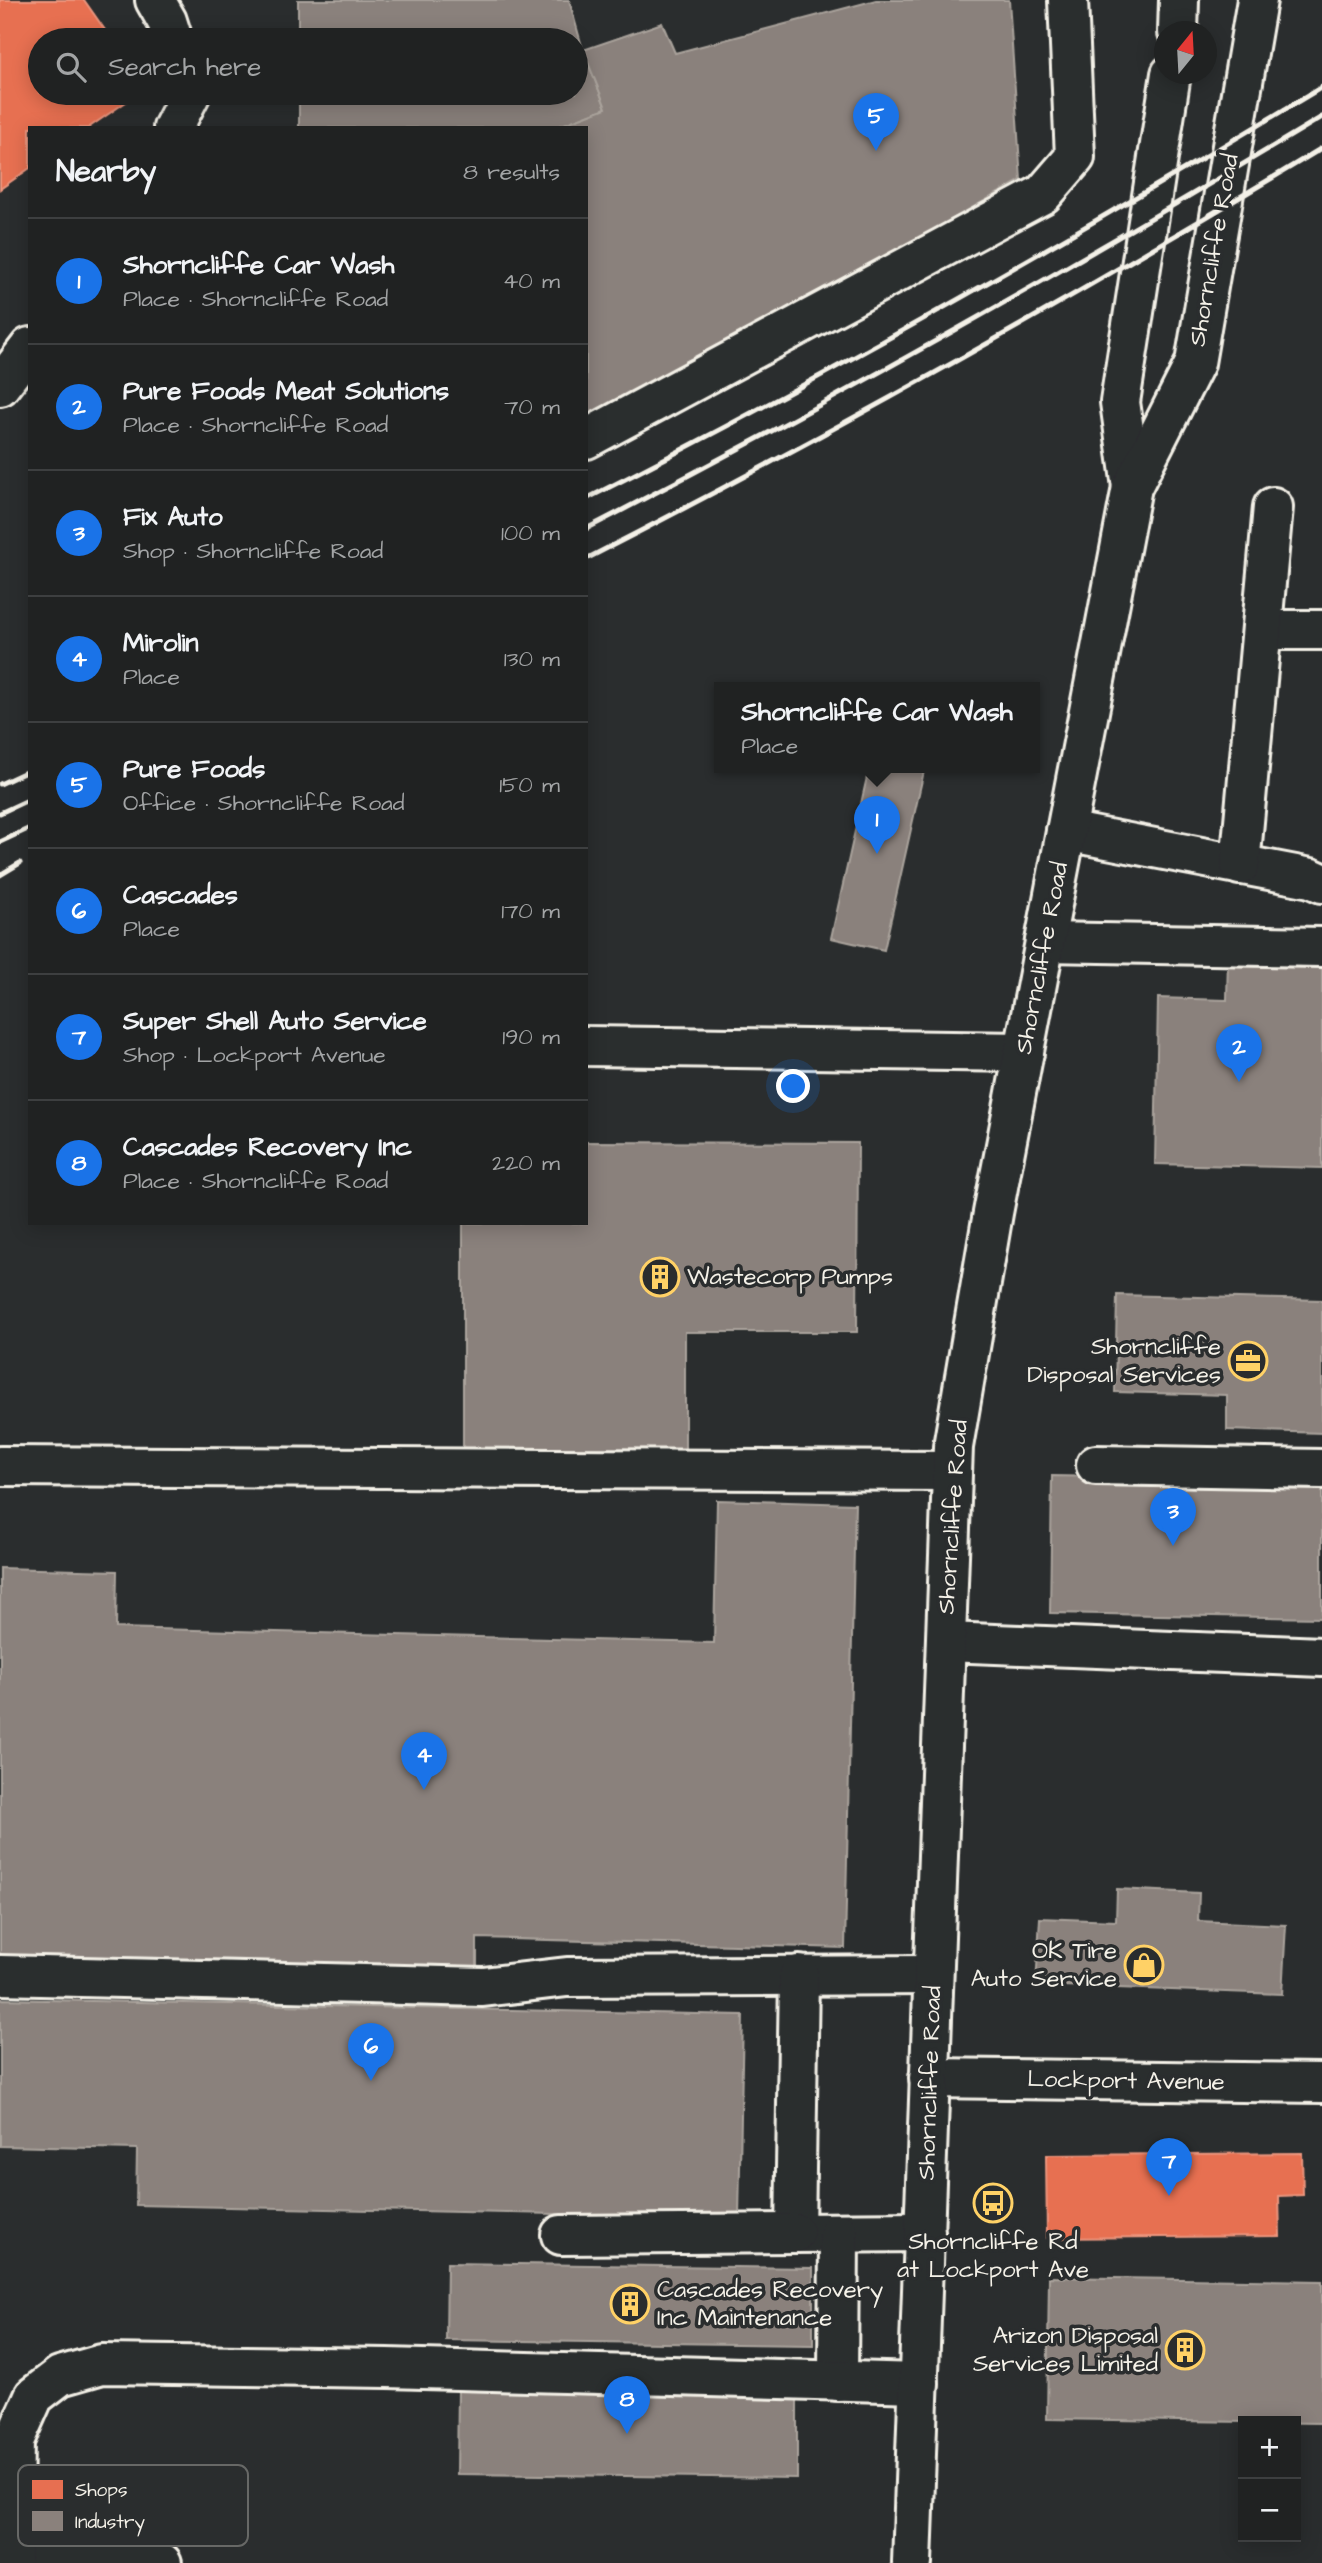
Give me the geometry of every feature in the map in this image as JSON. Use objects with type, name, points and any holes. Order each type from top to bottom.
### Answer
[{"type":"street","points":[[155,0],[169,28]]},
{"type":"street","points":[[588,438],[1043,194],[1075,157],[1068,0]]},
{"type":"street","points":[[1178,21],[1179,0]]},
{"type":"street","name":"Shorncliffe Road","points":[[912,2563],[953,1447],[993,1213],[1132,486],[1195,363],[1257,0]]},
{"type":"street","name":"Shorncliffe Road","points":[[1132,486],[1120,401],[1169,84]]},
{"type":"street","points":[[174,126],[185,105]]},
{"type":"street","points":[[0,386],[28,349]]},
{"type":"street","points":[[1240,865],[1273,507]]},
{"type":"street","points":[[1262,630],[1322,630]]},
{"type":"street","points":[[1066,831],[1311,878],[1322,883]]},
{"type":"street","points":[[1045,942],[1322,947]]},
{"type":"street","points":[[588,1046],[1024,1052]]},
{"type":"street","points":[[1096,1465],[1322,1469]]},
{"type":"street","points":[[0,1466],[952,1471]]},
{"type":"street","points":[[946,1642],[1322,1657]]},
{"type":"street","points":[[0,1975],[483,1987],[567,1977],[933,1975]]},
{"type":"street","points":[[795,2233],[799,1975]]},
{"type":"street","name":"Lockport Avenue","points":[[929,2078],[1322,2083]]},
{"type":"street","points":[[561,2235],[925,2232]]},
{"type":"street","points":[[838,2381],[839,2233]]},
{"type":"street","points":[[162,2563],[6,2562],[13,2441],[34,2396],[60,2376],[102,2364],[388,2368],[919,2383]]},
{"type":"building: Shops","points":[[0,0],[84,0],[104,28],[28,28],[28,105],[122,105],[91,126],[28,126],[28,169],[0,189]]},
{"type":"building: Shops","points":[[1302,2153],[1303,2195],[1279,2196],[1280,2236],[1047,2238],[1046,2155]]},
{"type":"building: Industry","points":[[298,0],[569,0],[577,28],[298,28]]},
{"type":"building: Industry","points":[[876,0],[1009,0],[1021,180],[588,425],[588,126],[559,126],[606,108],[588,63],[588,48],[662,23],[675,53]]},
{"type":"building: Industry","points":[[588,63],[606,108],[559,126],[299,126],[299,105],[588,105]]},
{"type":"building: Industry","points":[[868,773],[924,773],[884,950],[831,938]]},
{"type":"building: Industry","points":[[1228,957],[1322,959],[1322,1168],[1155,1164],[1158,998],[1227,1000]]},
{"type":"building: Industry","name":"Wastecorp Pumps","points":[[588,1142],[858,1143],[857,1332],[685,1332],[685,1457],[463,1456],[463,1225],[588,1225]]},
{"type":"building: Industry","points":[[1117,1295],[1322,1300],[1322,1433],[1227,1430],[1227,1395],[1115,1392]]},
{"type":"building: Industry","points":[[1052,1476],[1322,1481],[1322,1618],[1050,1613]]},
{"type":"building: Industry","points":[[717,1500],[855,1504],[845,1948],[477,1938],[477,1974],[0,1961],[0,1568],[117,1571],[116,1628],[714,1643]]},
{"type":"building: Industry","points":[[1117,1889],[1199,1893],[1198,1921],[1286,1925],[1282,1994],[1036,1985],[1040,1918],[1116,1921]]},
{"type":"building: Industry","points":[[0,1999],[743,2015],[739,2218],[136,2205],[137,2149],[0,2146]]},
{"type":"building: Industry","name":"Cascades Recovery Inc Maintenance","points":[[447,2263],[813,2268],[813,2345],[446,2340]]},
{"type":"building: Industry","name":"Arizon Disposal Services Limited","points":[[1049,2277],[1322,2281],[1322,2423],[1301,2423],[1301,2416],[1238,2416],[1238,2422],[1047,2419]]},
{"type":"building: Industry","points":[[458,2388],[797,2393],[797,2478],[457,2474]]},
{"type":"railway","points":[[588,498],[958,300],[1322,87]]},
{"type":"railway","points":[[588,528],[773,431],[957,329],[1322,117]]},
{"type":"railway","points":[[588,558],[958,360],[1322,148]]},
{"type":"railway","points":[[0,784],[28,771]]},
{"type":"railway","points":[[0,813],[28,800]]},
{"type":"railway","points":[[0,842],[28,829]]},
{"type":"railway","points":[[0,875],[20,863]]},
{"type":"place","name":"Pure Foods","points":[[876,151]]},
{"type":"place","name":"Shorncliffe Car Wash","points":[[877,854]]},
{"type":"place","name":"Pure Foods Meat Solutions","points":[[1239,1082]]},
{"type":"place","name":"Wastecorp Pumps","points":[[660,1277]]},
{"type":"place","name":"Shorncliffe Disposal Services","points":[[1248,1361]]},
{"type":"place","name":"Fix Auto","points":[[1173,1546]]},
{"type":"place","name":"Mirolin","points":[[424,1790]]},
{"type":"place","name":"OK Tire Auto Service","points":[[1144,1965]]},
{"type":"place","name":"Cascades","points":[[371,2081]]},
{"type":"place","name":"Super Shell Auto Service","points":[[1169,2196]]},
{"type":"place","name":"Shorncliffe Rd at Lockport Ave","points":[[993,2203]]},
{"type":"place","name":"Cascades Recovery Inc Maintenance","points":[[630,2304]]},
{"type":"place","name":"Arizon Disposal Services Limited","points":[[1185,2350]]},
{"type":"place","name":"Cascades Recovery Inc","points":[[627,2434]]}]
